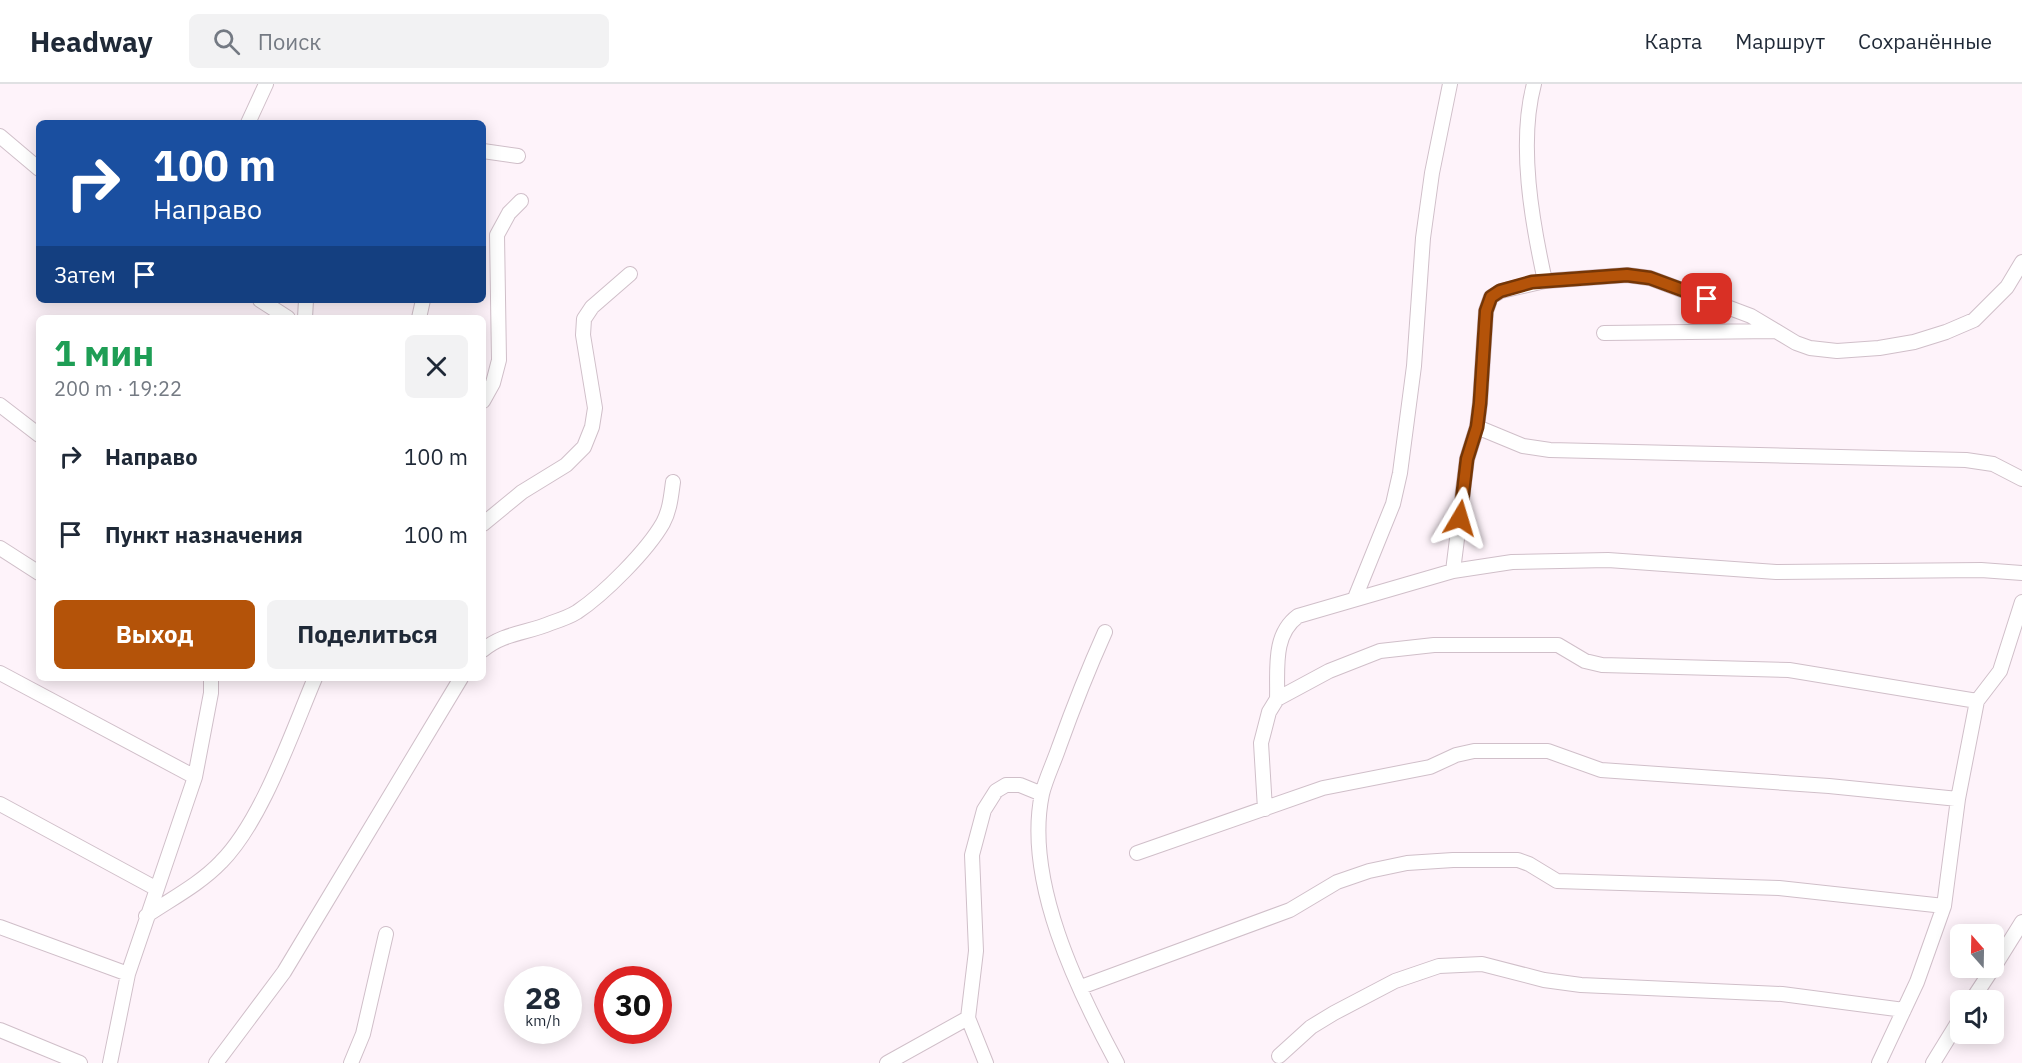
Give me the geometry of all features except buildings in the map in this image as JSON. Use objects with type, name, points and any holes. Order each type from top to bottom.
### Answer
[{"type":"street","points":[[249,120],[266,84]]},
{"type":"street","points":[[1355,598],[1393,504],[1400,473],[1414,366],[1423,238],[1432,173],[1450,84]]},
{"type":"street","points":[[1534,84],[1529,101],[1527,159],[1532,212],[1545,281]]},
{"type":"street","points":[[0,136],[36,166]]},
{"type":"street","points":[[486,153],[518,156]]},
{"type":"street","points":[[486,396],[493,383],[499,360],[497,235],[508,213],[521,201]]},
{"type":"street","points":[[1453,571],[1467,459],[1477,427],[1486,311],[1491,297],[1500,291],[1545,281],[1627,275],[1650,278],[1751,316],[1809,348],[1837,351],[1879,348],[1914,342],[1974,320],[2007,287],[2022,262]]},
{"type":"street","points":[[486,522],[522,492],[566,465],[584,447],[592,427],[595,408],[583,335],[584,319],[592,307],[630,274]]},
{"type":"street","points":[[265,303],[283,315]]},
{"type":"street","points":[[1604,333],[1775,331]]},
{"type":"street","points":[[0,405],[36,433]]},
{"type":"street","points":[[1477,427],[1523,446],[1551,450],[1966,460],[1993,464],[2022,479]]},
{"type":"street","points":[[486,647],[513,633],[549,625],[575,614],[592,601],[635,558],[664,522],[670,505],[673,482]]},
{"type":"street","points":[[0,548],[36,571]]},
{"type":"street","points":[[1265,809],[1261,743],[1269,712],[1277,699],[1279,644],[1285,629],[1298,616],[1355,598],[1453,571],[1512,562],[1608,560],[1776,572],[1981,570],[2022,573]]},
{"type":"street","points":[[1879,1063],[1917,982],[1944,906],[1958,799],[1977,701],[2000,671],[2022,602]]},
{"type":"street","points":[[1105,632],[1083,680],[1042,794],[1039,820],[1042,867],[1054,926],[1064,956],[1117,1063]]},
{"type":"street","points":[[1277,699],[1329,671],[1380,651],[1434,645],[1558,645],[1585,662],[1602,665],[1789,670],[1977,701]]},
{"type":"street","points":[[0,673],[195,777]]},
{"type":"street","points":[[110,1063],[128,974],[195,777],[211,693],[211,681]]},
{"type":"street","points":[[211,693],[217,681]]},
{"type":"street","points":[[146,916],[202,879],[234,847],[262,801],[314,681]]},
{"type":"street","points":[[216,1063],[284,972],[459,681]]},
{"type":"street","points":[[1137,853],[1323,788],[1430,767],[1456,755],[1474,751],[1548,751],[1601,770],[1829,786],[1958,799]]},
{"type":"street","points":[[986,1063],[968,1018],[975,951],[972,855],[984,810],[996,791],[1006,785],[1020,785],[1042,794]]},
{"type":"street","points":[[0,804],[157,889]]},
{"type":"street","points":[[1081,987],[1290,910],[1337,882],[1370,871],[1407,863],[1518,860],[1557,881],[1779,888],[1944,906]]},
{"type":"street","points":[[2004,950],[2022,922]]},
{"type":"street","points":[[0,927],[128,974]]},
{"type":"street","points":[[351,1063],[363,1034],[386,934]]},
{"type":"street","points":[[1279,1056],[1311,1027],[1334,1013],[1395,981],[1439,966],[1482,964],[1544,980],[1581,985],[1782,994],[1904,1010]]},
{"type":"street","points":[[887,1063],[968,1018]]},
{"type":"street","points":[[0,1030],[80,1063]]},
{"type":"street","points":[[1933,1063],[1950,1036]]},
{"type":"route","points":[[1460,518],[1467,459],[1477,427],[1486,311],[1491,297],[1500,291],[1532,282],[1627,275],[1650,278],[1707,299]]}]
